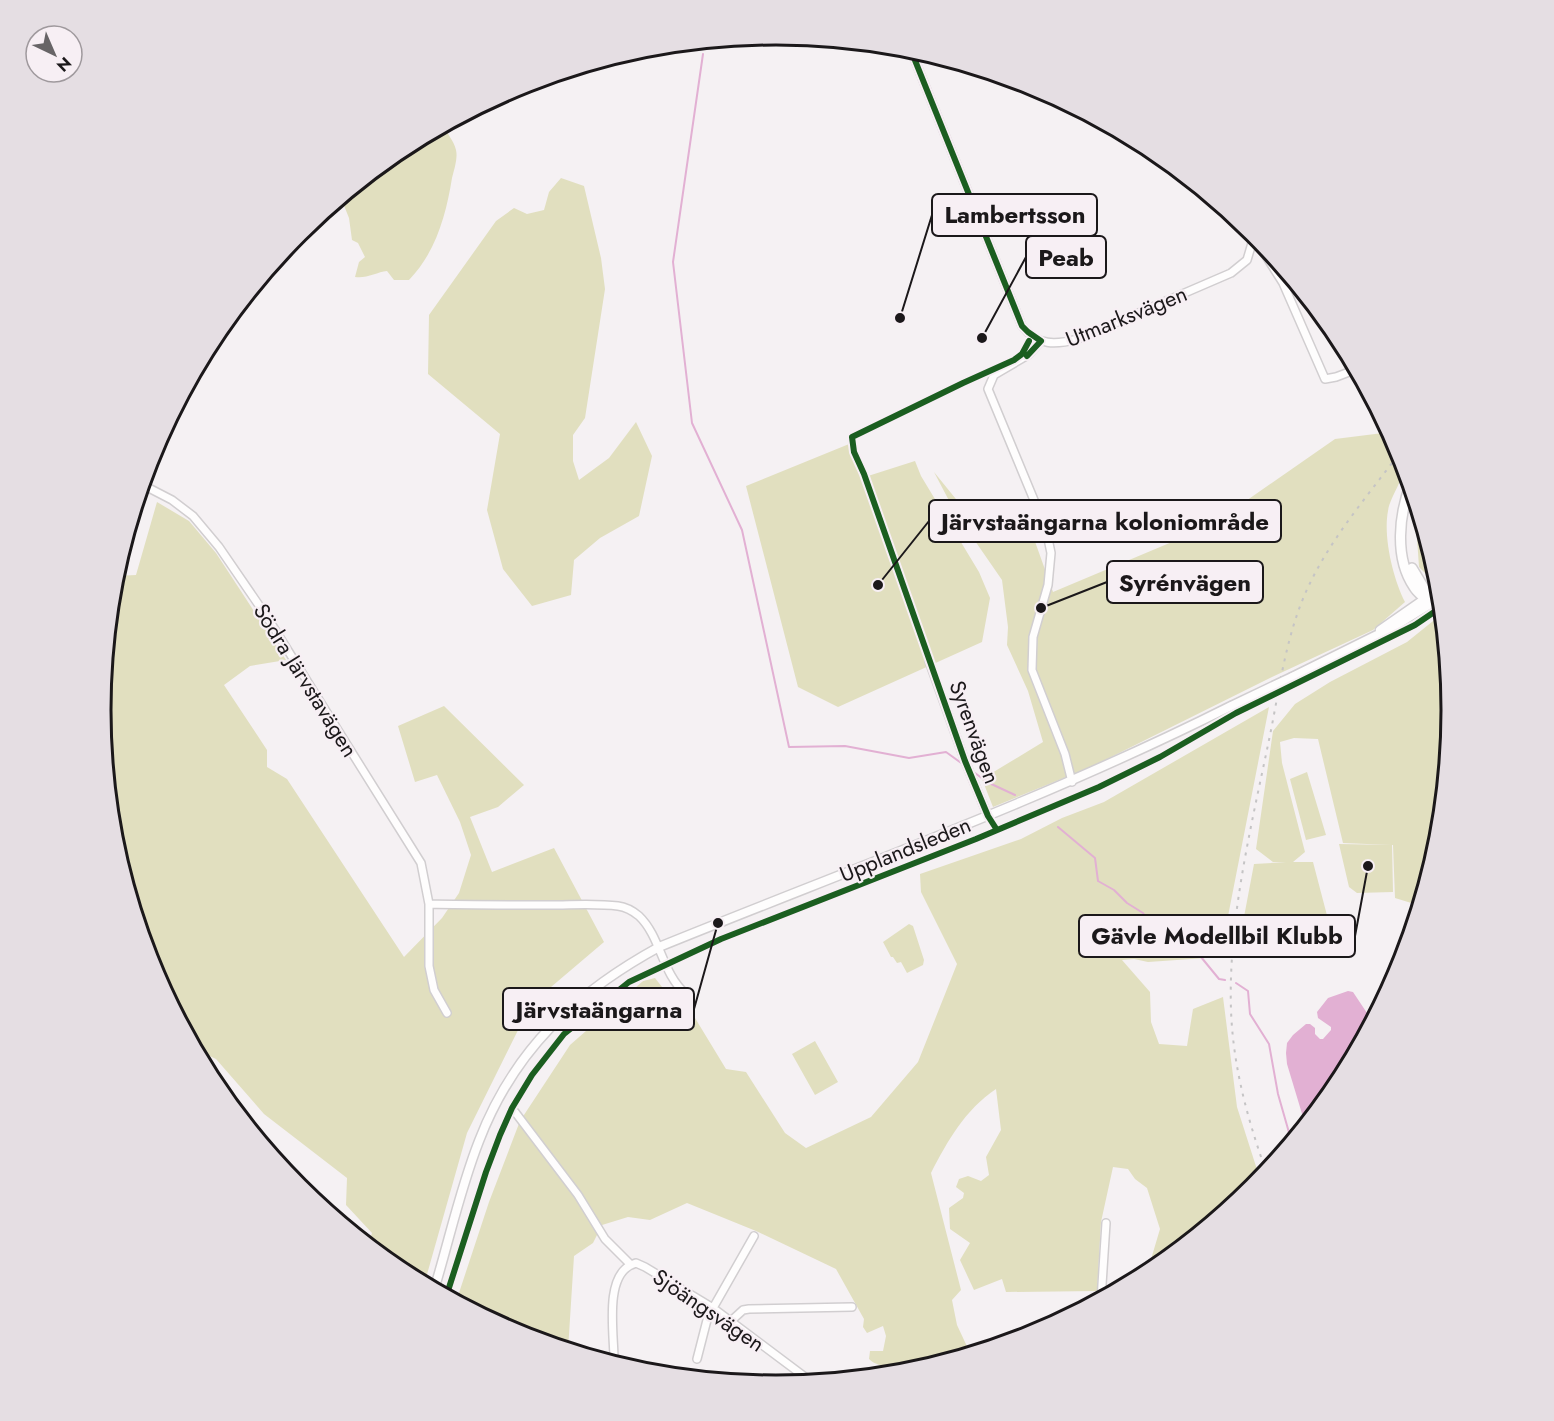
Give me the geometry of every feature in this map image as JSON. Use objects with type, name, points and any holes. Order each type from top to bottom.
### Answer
[{"type":"main road","points":[[1407,497],[1401,517],[1401,542],[1412,583],[1418,593],[1428,601]]},
{"type":"main road","points":[[1410,505],[1406,540],[1412,568],[1424,588],[1428,601]]},
{"type":"main road","points":[[1428,601],[1432,596]]},
{"type":"main road","points":[[1428,601],[1433,599]]},
{"type":"street","name":"Utmarksvägen","points":[[915,60],[1018,316],[1028,332],[1041,341],[1059,344],[1078,339],[1231,273],[1247,260],[1253,245]]},
{"type":"street","points":[[1274,269],[1283,283],[1325,379],[1349,372]]},
{"type":"street","points":[[1041,341],[1028,355],[1001,369],[990,380],[987,388],[1046,529],[1051,553],[1048,585],[1033,637],[1032,670],[1065,754],[1072,782]]},
{"type":"street","name":"Södra Järvstavägen","points":[[150,489],[172,500],[193,516],[219,547],[267,617],[421,863],[429,904],[429,966],[434,990],[447,1013]]},
{"type":"street","name":"Upplandsleden","points":[[436,1282],[474,1154],[486,1123],[510,1078],[560,1016],[607,977],[659,947],[1072,782],[1149,747],[1376,634],[1390,622],[1428,601]]},
{"type":"street","name":"Syrenvägen","points":[[930,661],[965,761],[988,816]]},
{"type":"street","points":[[429,904],[619,906],[632,911],[641,919],[659,947],[670,975],[686,994]]},
{"type":"street","points":[[515,1112],[579,1195],[605,1239],[631,1264],[623,1270],[616,1284],[613,1312],[614,1355]]},
{"type":"street","points":[[1102,1291],[1106,1223]]},
{"type":"street","points":[[697,1359],[707,1320],[754,1236]]},
{"type":"street","name":"Sjöängsvägen","points":[[631,1264],[636,1263],[645,1267],[713,1308],[802,1375]]},
{"type":"street","points":[[731,1321],[743,1310],[749,1309],[852,1307]]},
{"type":"shaded area","points":[[447,132],[455,146],[456,160],[447,206],[433,245],[409,280],[394,280],[387,271],[355,277],[359,262],[365,257],[358,243],[352,240],[349,218],[344,205],[407,157]]},
{"type":"shaded area","points":[[561,178],[584,186],[601,258],[605,289],[585,418],[573,435],[573,461],[579,480],[609,458],[636,422],[652,456],[639,516],[600,538],[574,560],[571,595],[532,606],[503,569],[487,510],[500,434],[428,374],[429,315],[496,221],[514,208],[527,214],[544,210],[549,192]]},
{"type":"shaded area","points":[[1382,433],[1392,456],[1401,479],[1389,505],[1388,545],[1393,570],[1405,602],[1373,630],[1272,677],[1093,766],[993,807],[982,779],[1043,742],[1028,691],[1007,645],[1008,627],[1002,580],[955,512],[934,472],[964,509],[994,535],[1028,522],[1053,592],[1210,526],[1335,439]]},
{"type":"shaded area","points":[[854,442],[868,476],[915,461],[921,476],[979,572],[990,598],[982,642],[838,707],[798,687],[746,486]]},
{"type":"shaded area","points":[[157,502],[189,521],[216,553],[286,660],[250,666],[224,685],[267,750],[267,767],[287,779],[404,957],[442,918],[459,893],[471,855],[460,822],[437,775],[415,782],[398,726],[444,706],[524,785],[498,807],[470,817],[492,872],[554,848],[604,942],[531,1004],[467,1133],[427,1276],[371,1237],[372,1233],[346,1205],[347,1178],[264,1114],[216,1059],[209,1056],[180,1005],[162,965],[134,883],[124,840],[113,754],[111,710],[117,624],[125,576],[136,575]]},
{"type":"shaded area","points":[[1416,526],[1428,574],[1419,567]]},
{"type":"shaded area","points":[[1436,619],[1441,667],[1441,754],[1430,840],[1413,904],[1395,898],[1393,845],[1393,892],[1357,893],[1349,887],[1339,844],[1391,845],[1343,843],[1318,739],[1294,738],[1280,742],[1282,763],[1305,852],[1293,862],[1313,862],[1329,923],[1283,943],[1240,938],[1254,864],[1286,862],[1273,862],[1256,849],[1273,731],[1295,704],[1330,682],[1407,642]]},
{"type":"shaded area","points":[[1269,707],[1220,957],[1148,962],[1134,959],[1122,960],[1150,992],[1151,1022],[1159,1044],[1187,1046],[1193,1009],[1223,997],[1237,1107],[1257,1171],[1216,1211],[1182,1238],[1150,1262],[1160,1229],[1147,1188],[1135,1179],[1128,1169],[1113,1167],[1101,1222],[1097,1291],[1006,1292],[1002,1279],[974,1290],[960,1260],[970,1243],[950,1229],[949,1208],[963,1198],[964,1193],[956,1187],[959,1179],[968,1176],[981,1181],[989,1175],[986,1157],[1001,1130],[996,1089],[966,1116],[931,1173],[961,1290],[952,1300],[957,1325],[968,1348],[907,1363],[883,1367],[875,1363],[869,1359],[870,1351],[883,1351],[886,1336],[883,1326],[867,1333],[863,1327],[864,1319],[836,1269],[756,1231],[687,1203],[650,1220],[628,1217],[602,1225],[593,1243],[574,1256],[568,1343],[522,1325],[458,1294],[489,1202],[520,1121],[570,1045],[643,981],[655,978],[680,1010],[695,1018],[726,1069],[746,1072],[785,1133],[806,1148],[871,1117],[918,1062],[957,964],[921,892],[920,874],[1021,839],[1062,818],[1104,802]]},
{"type":"shaded area","points":[[1307,772],[1326,835],[1306,840],[1290,779]]},
{"type":"shaded area","points":[[909,924],[913,926],[924,960],[923,965],[907,973],[901,962],[897,963],[891,957],[883,942]]},
{"type":"shaded area","points":[[1348,991],[1353,992],[1368,1015],[1330,1080],[1303,1118],[1287,1064],[1287,1043],[1306,1024],[1315,1028],[1315,1034],[1323,1039],[1331,1027],[1318,1018],[1317,1012],[1328,998]]},
{"type":"shaded area","points":[[815,1041],[838,1082],[815,1095],[792,1054]]},
{"type":"waterway","points":[[703,54],[673,262],[692,423],[742,530],[789,747],[845,746],[909,758],[946,752],[964,765]]},
{"type":"waterway","points":[[971,770],[987,782],[1015,795]]},
{"type":"waterway","points":[[1058,827],[1095,858],[1098,881],[1114,890],[1127,903],[1143,913],[1176,956],[1201,957],[1219,979],[1225,980]]},
{"type":"waterway","points":[[1236,983],[1248,991],[1250,1014],[1269,1044],[1278,1094],[1290,1134]]},
{"type":"railway","points":[[1264,1164],[1238,1073],[1232,1031],[1233,942],[1248,840],[1283,666],[1298,612],[1325,556],[1394,461]]},
{"type":"cycle path","points":[[915,60],[1022,326],[1041,341],[1027,356]]},
{"type":"cycle path","points":[[997,830],[988,816],[965,761],[864,474],[854,452],[852,437],[1014,360],[1022,354],[1029,341]]},
{"type":"cycle path","points":[[448,1289],[486,1172],[512,1108],[532,1075],[564,1034],[629,982],[721,939],[976,839],[1099,787],[1160,757],[1236,713],[1415,625],[1435,611]]},
{"type":"place","name":"Lambertsson","points":[[900,318]]},
{"type":"place","name":"Peab","points":[[982,338]]},
{"type":"place","name":"Järvstaängarna koloniområde","points":[[878,585]]},
{"type":"place","name":"Syrénvägen","points":[[1041,608]]},
{"type":"place","name":"Gävle Modellbil Klubb","points":[[1368,866]]},
{"type":"place","name":"Järvstaängarna","points":[[718,923]]}]
